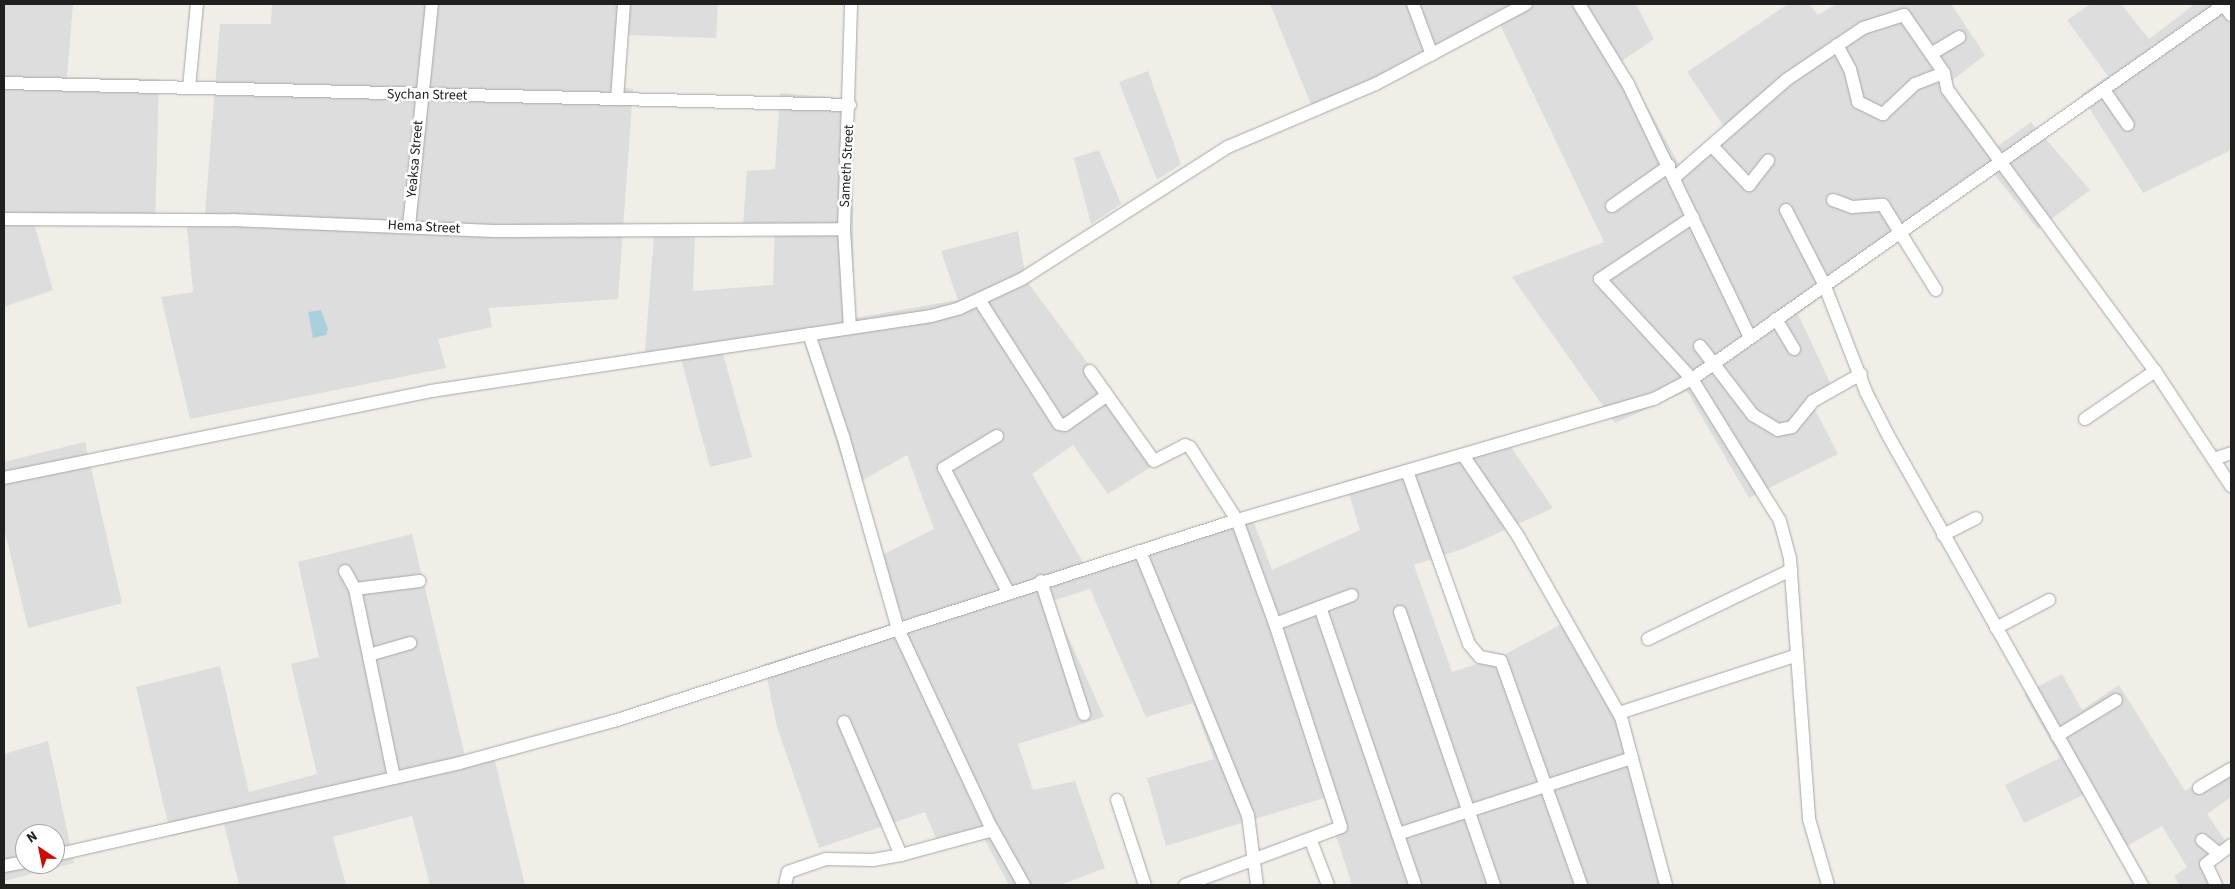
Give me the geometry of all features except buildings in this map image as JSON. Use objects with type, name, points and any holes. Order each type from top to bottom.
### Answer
[{"type":"street","points":[[189,88],[197,4]]},
{"type":"street","name":"Yeaksa Street","points":[[409,226],[420,95],[432,4]]},
{"type":"street","points":[[617,99],[624,4]]},
{"type":"street","name":"Sameth Street","points":[[850,328],[844,229],[853,4]]},
{"type":"street","points":[[1413,4],[1432,55]]},
{"type":"street","points":[[4,478],[431,391],[931,316],[980,301],[1022,279],[1228,147],[1432,55],[1526,4]]},
{"type":"street","points":[[1580,4],[1628,84],[1750,337]]},
{"type":"street","points":[[65,853],[394,778],[614,721],[1041,581],[1237,520],[1654,399],[1692,379],[2002,159],[2227,8]]},
{"type":"street","points":[[1612,206],[1672,172],[1712,146],[1766,95],[1837,45],[1863,28],[1901,14],[1909,19],[1944,73],[1947,89],[2002,159],[2155,371],[2231,486]]},
{"type":"street","points":[[1932,54],[1960,37]]},
{"type":"street","points":[[1837,45],[1850,69],[1858,102],[1883,114],[1915,84],[1944,73]]},
{"type":"street","name":"Sychan Street","points":[[4,83],[850,105]]},
{"type":"street","points":[[2104,90],[2128,126]]},
{"type":"street","points":[[1712,146],[1749,185],[1768,161]]},
{"type":"street","points":[[1833,200],[1852,207],[1883,205],[1936,290]]},
{"type":"street","points":[[1786,210],[1824,284],[1861,374],[1866,392],[1996,628],[2142,885]]},
{"type":"street","points":[[1693,217],[1600,279],[1692,379],[1776,513],[1791,570],[1809,819],[1828,885]]},
{"type":"street","name":"Hema Street","points":[[4,219],[409,226],[503,231],[844,229]]},
{"type":"street","points":[[980,301],[1059,424],[1065,425],[1106,396]]},
{"type":"street","points":[[1776,319],[1794,349]]},
{"type":"street","points":[[809,334],[843,436],[898,629],[993,830],[1024,885]]},
{"type":"street","points":[[1700,346],[1753,414],[1778,430],[1792,427],[1812,401],[1861,374]]},
{"type":"street","points":[[1090,371],[1154,462],[1186,445],[1190,447],[1237,520],[1341,817],[1340,827],[1311,841],[1185,885]]},
{"type":"street","points":[[2085,419],[2155,371]]},
{"type":"street","points":[[998,436],[944,468],[1008,592]]},
{"type":"street","points":[[2214,460],[2231,452]]},
{"type":"street","points":[[1463,455],[1518,536],[1619,713],[1666,885]]},
{"type":"street","points":[[1407,471],[1469,644],[1480,657],[1501,661],[1581,885]]},
{"type":"street","points":[[1944,535],[1976,518]]},
{"type":"street","points":[[1140,551],[1248,816],[1257,885]]},
{"type":"street","points":[[1648,639],[1791,570]]},
{"type":"street","points":[[345,571],[355,589],[394,778]]},
{"type":"street","points":[[355,589],[420,581]]},
{"type":"street","points":[[1041,581],[1084,714]]},
{"type":"street","points":[[1275,624],[1352,595]]},
{"type":"street","points":[[1996,628],[2049,600]]},
{"type":"street","points":[[1320,607],[1415,885]]},
{"type":"street","points":[[1400,612],[1494,885]]},
{"type":"street","points":[[369,655],[410,643]]},
{"type":"street","points":[[1619,713],[1797,655]]},
{"type":"street","points":[[2057,736],[2116,700]]},
{"type":"street","points":[[844,722],[901,855]]},
{"type":"street","points":[[1398,834],[1468,809],[1632,758]]},
{"type":"street","points":[[2199,788],[2231,769]]},
{"type":"street","points":[[1117,800],[1146,885]]},
{"type":"street","points":[[785,885],[788,872],[826,859],[873,860],[901,855],[993,830]]},
{"type":"street","points":[[2202,840],[2218,853]]},
{"type":"street","points":[[1311,841],[1328,885]]},
{"type":"street","points":[[2216,885],[2206,864],[2231,845]]},
{"type":"shaded area","points":[[4,4],[73,4],[67,77],[159,79],[155,227],[34,223],[53,290],[4,307]]},
{"type":"shaded area","points":[[272,4],[718,4],[716,38],[626,35],[622,87],[633,89],[618,299],[489,308],[492,327],[438,339],[446,368],[190,419],[161,297],[193,292],[187,227],[204,227],[220,24],[271,24]]},
{"type":"shaded area","points":[[1270,4],[1636,4],[1654,39],[1622,61],[1680,166],[1729,134],[1687,72],[1788,4],[1809,4],[1818,15],[1836,4],[1951,4],[1985,55],[1950,82],[1998,146],[2031,122],[2090,190],[2038,229],[1993,173],[1798,314],[1832,387],[1810,400],[1838,454],[1749,498],[1687,391],[1615,423],[1512,277],[1604,242],[1498,20],[1315,114]]},
{"type":"shaded area","points":[[2091,4],[2121,4],[2149,39],[2195,4],[2231,4],[2231,150],[2143,193],[2081,95],[2108,76],[2067,20]]},
{"type":"shaded area","points":[[1148,71],[1181,164],[1157,180],[1119,82]]},
{"type":"shaded area","points":[[780,93],[852,99],[854,318],[958,300],[941,251],[1018,231],[1026,280],[1106,388],[1154,465],[1108,494],[1073,445],[1032,474],[1084,564],[1249,510],[1272,570],[1360,530],[1345,481],[1504,437],[1553,508],[1465,548],[1414,565],[1452,672],[1502,656],[1569,620],[1631,728],[1669,885],[1352,885],[1324,798],[1166,846],[1147,778],[1214,759],[1193,703],[1146,717],[1090,589],[1052,601],[1104,717],[1018,744],[1033,790],[1075,781],[1105,868],[1060,885],[1009,885],[981,833],[938,843],[925,812],[819,848],[777,727],[764,664],[903,620],[882,555],[934,529],[907,455],[851,487],[803,339],[723,354],[752,457],[710,467],[681,359],[644,364],[654,236],[695,237],[693,291],[773,285],[775,226],[743,226],[747,171],[775,169]]},
{"type":"shaded area","points":[[1099,150],[1121,204],[1091,224],[1074,158]]},
{"type":"shaded area","points":[[85,442],[122,603],[28,628],[4,528],[4,462]]},
{"type":"shaded area","points":[[412,534],[465,756],[492,749],[525,885],[430,885],[412,816],[333,837],[346,885],[239,885],[224,824],[171,836],[136,687],[220,666],[249,792],[317,774],[291,664],[319,657],[298,562]]},
{"type":"shaded area","points":[[2062,674],[2082,710],[2119,685],[2185,791],[2231,761],[2231,797],[2207,814],[2230,848],[2202,865],[2214,885],[2180,885],[2174,876],[2187,867],[2162,826],[2117,852],[2083,795],[2024,823],[2005,785],[2060,758],[2024,694]]},
{"type":"shaded area","points":[[48,741],[74,863],[65,865],[65,824],[15,824],[15,874],[31,874],[4,881],[4,754]]},
{"type":"water","points":[[321,310],[328,329],[326,335],[313,338],[308,312]]}]
